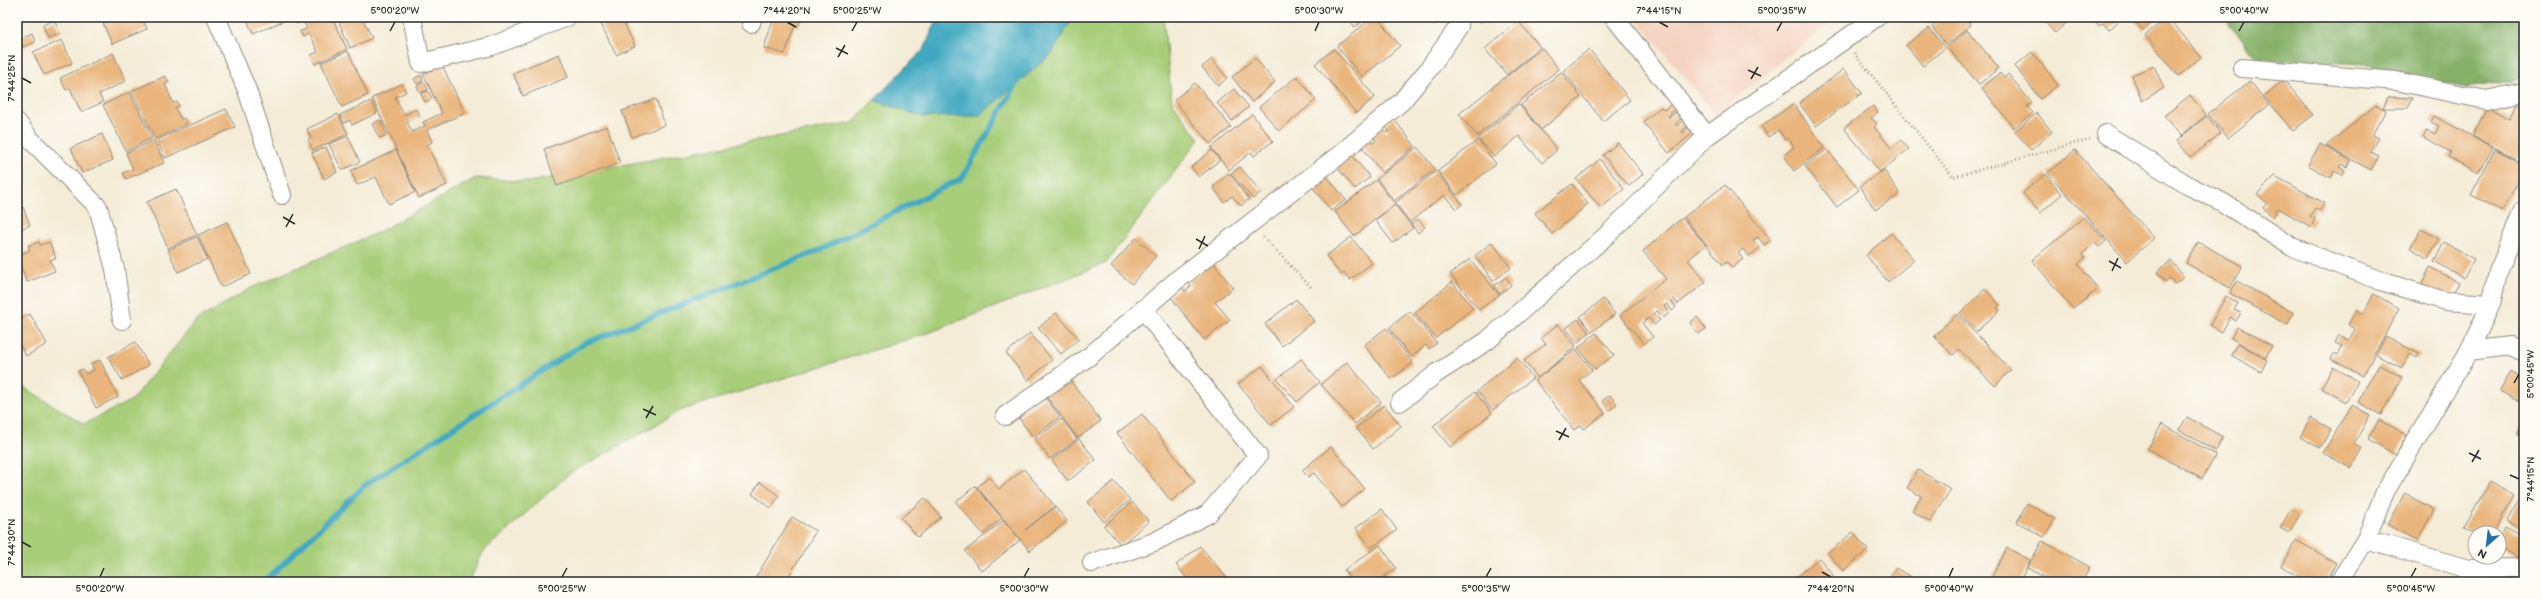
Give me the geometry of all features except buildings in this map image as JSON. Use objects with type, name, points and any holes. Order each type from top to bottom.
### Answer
[{"type":"street","points":[[216,17],[247,90],[282,195]]},
{"type":"street","points":[[412,17],[421,63],[492,46],[567,17]]},
{"type":"street","points":[[1614,17],[1708,136]]},
{"type":"street","points":[[1400,402],[1437,373],[1487,341],[1608,234],[1708,136],[1877,17]]},
{"type":"street","points":[[1005,416],[1091,355],[1178,280],[1252,225],[1338,156],[1401,102],[1428,70],[1459,26]]},
{"type":"street","points":[[2242,68],[2396,81],[2486,100],[2524,92]]},
{"type":"street","points":[[17,122],[30,139],[98,207],[115,269],[122,320]]},
{"type":"street","points":[[2106,134],[2189,186],[2222,202],[2292,247],[2382,281],[2445,301],[2491,304]]},
{"type":"street","points":[[2339,582],[2366,538],[2385,492],[2469,351],[2491,304],[2498,272],[2524,210]]},
{"type":"street","points":[[1092,564],[1154,542],[1208,514],[1258,456],[1143,309]]},
{"type":"street","points":[[2469,351],[2510,346],[2524,352]]},
{"type":"street","points":[[2366,538],[2468,569],[2520,572]]},
{"type":"path","points":[[1845,41],[1953,177],[2106,134]]},
{"type":"path","points":[[1252,225],[1311,287]]},
{"type":"shaded area","points":[[1635,17],[1837,17],[1715,115]]},
{"type":"green space","points":[[1073,17],[1163,17],[1172,102],[1199,139],[1106,263],[931,332],[682,410],[569,474],[483,552],[469,582],[17,582],[17,383],[84,424],[132,400],[196,321],[251,288],[377,233],[476,178],[529,182],[853,123],[874,100],[923,117],[1071,23]]},
{"type":"green space","points":[[2223,17],[2524,17],[2524,79],[2466,88],[2364,64],[2258,59]]},
{"type":"water","points":[[938,17],[1073,17],[1052,54],[979,116],[923,117],[874,100],[924,49]]},
{"type":"waterway","points":[[264,582],[365,485],[583,344],[818,251],[962,178],[1018,81]]}]
